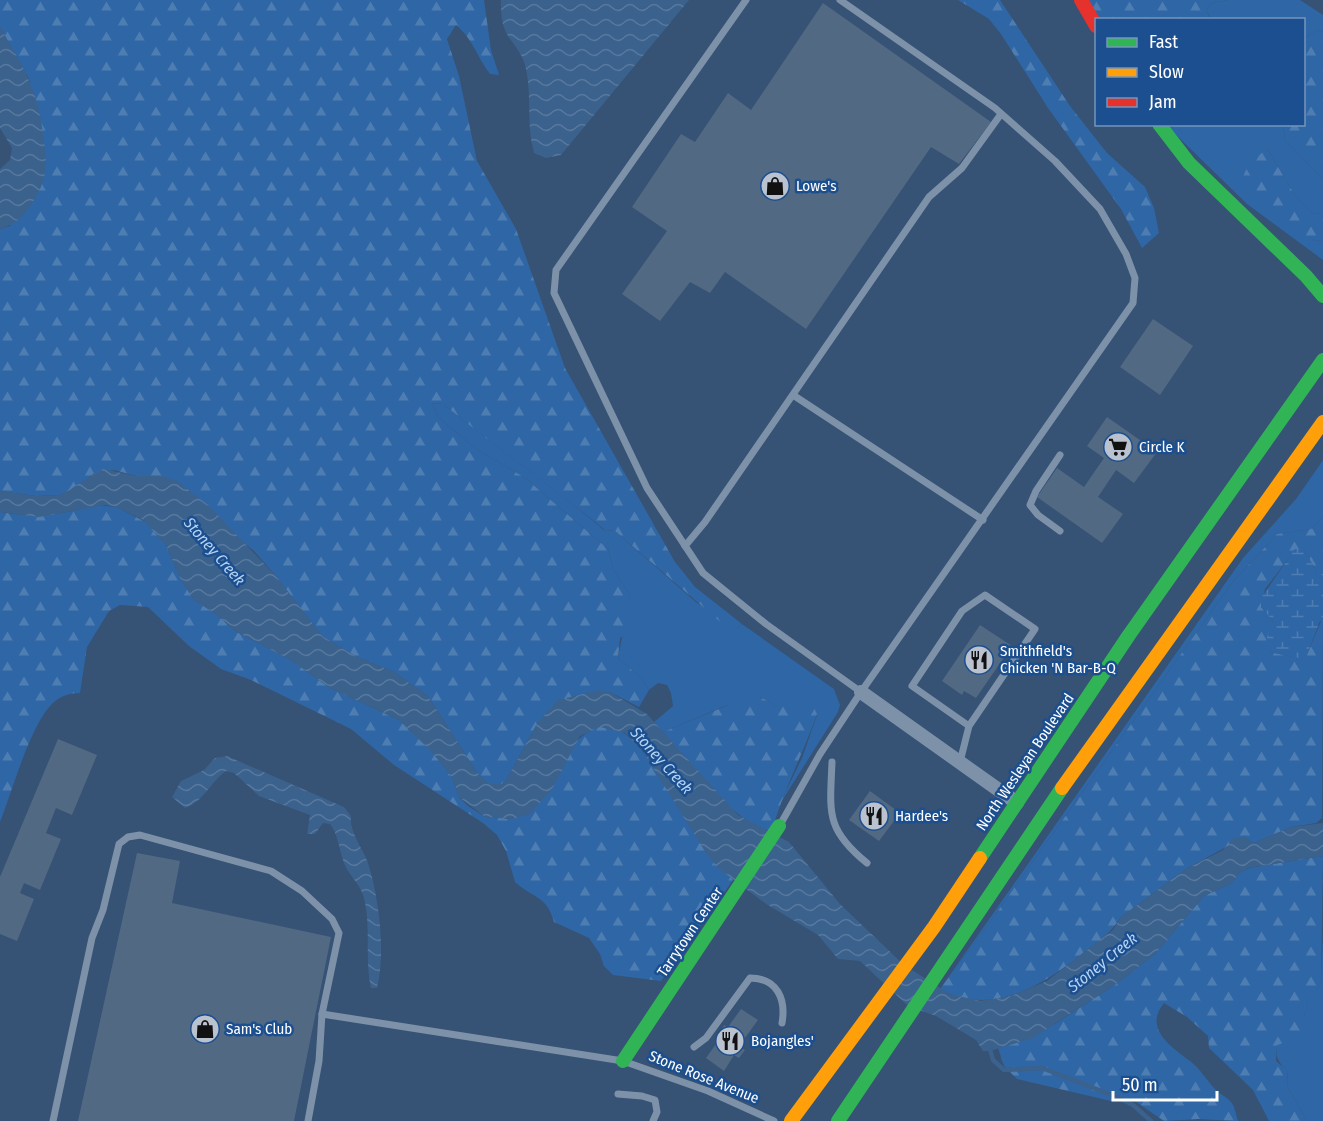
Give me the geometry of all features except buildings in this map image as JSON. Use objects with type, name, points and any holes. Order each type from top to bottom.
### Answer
[{"type":"main road","points":[[1081,0],[1095,24]]},
{"type":"main road","points":[[1161,126],[1189,163],[1238,209],[1323,296]]},
{"type":"main road","points":[[1238,209],[1314,262]]},
{"type":"main road","name":"North Wesleyan Boulevard","points":[[838,1121],[957,942],[1323,360]]},
{"type":"main road","name":"North Wesleyan Boulevard","points":[[791,1121],[934,927],[1017,803],[1323,422]]},
{"type":"main road","name":"Tarrytown Center","points":[[623,1061],[779,826]]},
{"type":"street","points":[[861,692],[1017,803]]},
{"type":"lane","points":[[746,0],[556,270],[554,293],[647,488],[703,573],[766,624],[861,692]]},
{"type":"lane","name":"Tarrytown Center","points":[[779,826],[820,754],[861,692],[1133,303],[1136,286],[1126,254],[1100,209],[1054,161],[1001,114],[840,0]]},
{"type":"lane","points":[[685,546],[705,522],[929,197],[962,168],[1001,114]]},
{"type":"lane","points":[[793,395],[983,520]]},
{"type":"lane","points":[[1060,455],[1036,491],[1030,505],[1038,515],[1060,531]]},
{"type":"lane","points":[[960,762],[969,726],[1035,629],[985,595],[962,611],[912,686],[969,726]]},
{"type":"lane","points":[[831,762],[833,824],[849,848],[867,863]]},
{"type":"lane","points":[[53,1121],[92,938],[103,910],[114,855],[119,844],[128,837],[140,835],[271,871],[320,906],[332,919],[339,933],[322,1014],[319,1061],[308,1121]]},
{"type":"lane","points":[[694,1047],[706,1038],[750,978],[760,978],[772,985],[780,995],[785,1005],[782,1023]]},
{"type":"lane","points":[[322,1014],[623,1061]]},
{"type":"lane","name":"Stone Rose Avenue","points":[[623,1061],[708,1091],[774,1121]]},
{"type":"lane","points":[[618,1094],[642,1096],[655,1100],[657,1112],[653,1121]]},
{"type":"green space","points":[[0,0],[484,0],[491,50],[499,75],[490,74],[467,36],[456,25],[447,39],[459,76],[477,161],[516,229],[565,368],[675,562],[695,587],[742,624],[736,629],[725,626],[615,531],[605,530],[443,404],[432,403],[438,417],[476,449],[524,477],[608,549],[613,569],[630,595],[627,633],[620,638],[618,658],[641,678],[649,690],[639,707],[610,692],[538,722],[506,780],[502,784],[488,784],[476,771],[428,696],[394,672],[355,656],[322,636],[254,551],[162,476],[136,476],[114,470],[93,474],[83,483],[60,495],[36,496],[0,491],[0,229],[10,226],[30,81],[0,27]]},
{"type":"green space","points":[[958,0],[1000,0],[1070,106],[1107,153],[1145,187],[1154,208],[1159,233],[1142,248],[1121,209],[1048,108],[1001,34],[989,19]]},
{"type":"green space","points":[[1088,0],[1228,0],[1212,3],[1206,10],[1210,18],[1099,18]]},
{"type":"green space","points":[[1228,0],[1300,0],[1323,15],[1323,32],[1318,30],[1305,37],[1305,18],[1210,18],[1206,10],[1212,3]]},
{"type":"green space","points":[[1318,30],[1323,32],[1323,179],[1285,140],[1283,126],[1305,126],[1305,37]]},
{"type":"green space","points":[[1283,126],[1285,140],[1323,179],[1323,213],[1313,214],[1296,197],[1267,148],[1246,193],[1259,197],[1314,240],[1323,241],[1323,260],[1247,204],[1168,127]]},
{"type":"green space","points":[[1267,148],[1296,197],[1313,214],[1323,213],[1323,241],[1297,233],[1266,204],[1246,193],[1243,186],[1245,173],[1252,162]]},
{"type":"green space","points":[[432,403],[443,404],[604,530],[615,531],[697,603],[736,629],[742,624],[834,689],[840,705],[838,712],[778,807],[802,758],[817,715],[812,705],[778,706],[760,697],[725,706],[663,732],[654,722],[673,706],[667,685],[658,683],[649,690],[641,678],[618,658],[630,595],[613,569],[608,549],[524,477],[476,449],[438,417]]},
{"type":"green space","points":[[1323,460],[1323,517],[1311,529],[1277,534],[1231,584],[940,989],[1243,558],[1296,499]]},
{"type":"green space","points":[[96,505],[117,507],[151,525],[166,545],[180,578],[194,600],[216,614],[235,631],[291,660],[330,688],[399,720],[430,749],[452,777],[459,797],[485,817],[512,819],[553,766],[578,740],[589,731],[600,727],[613,728],[624,733],[642,750],[733,880],[661,981],[613,975],[604,966],[600,954],[589,938],[554,922],[543,902],[515,882],[506,851],[497,835],[483,823],[394,765],[351,729],[251,680],[221,669],[189,646],[148,607],[120,605],[109,611],[87,647],[80,693],[60,698],[46,712],[30,741],[0,822],[0,512],[25,515],[48,514]]},
{"type":"green space","points":[[1323,517],[1323,574],[1318,574],[1304,550],[1295,550],[1265,589],[1261,607],[1273,621],[1269,652],[1306,657],[1321,621],[1323,621],[1322,818],[1316,823],[1291,827],[1254,843],[1244,837],[1186,869],[1121,917],[1107,934],[1078,957],[1030,988],[1013,995],[977,1000],[958,997],[940,989],[1231,584],[1277,534],[1311,529]]},
{"type":"green space","points":[[1295,549],[1304,550],[1318,574],[1323,574],[1323,621],[1320,621],[1306,657],[1292,657],[1269,652],[1264,646],[1273,621],[1261,607],[1261,598]]},
{"type":"green space","points":[[760,697],[778,706],[785,702],[812,704],[817,714],[772,831],[757,826],[727,805],[663,732],[743,699]]},
{"type":"green space","points":[[1323,856],[1321,983],[1308,1002],[1304,1017],[1308,1028],[1293,1047],[1284,1043],[1277,1045],[1276,1061],[1287,1070],[1288,1088],[1307,1121],[1269,1121],[1253,1090],[1209,1048],[1208,1036],[1187,1017],[1164,1003],[1158,1012],[1157,1021],[1162,1036],[1175,1050],[1194,1064],[1218,1092],[1229,1100],[1238,1121],[1198,1119],[1164,1121],[1132,1099],[1111,1101],[1017,1079],[1004,1066],[998,1048],[1025,1040],[1055,1024],[1116,984],[1155,954],[1204,896],[1232,883],[1239,873],[1249,868]]},
{"type":"green space","points":[[1323,932],[1323,1121],[1307,1121],[1288,1088],[1287,1070],[1278,1059],[1276,1048],[1277,1044],[1284,1043],[1304,1017],[1308,1001],[1321,983]]},
{"type":"water","points":[[501,0],[689,0],[561,155],[546,158],[534,153],[530,132],[529,90],[525,64],[504,28]]},
{"type":"water","points":[[0,27],[24,69],[39,109],[46,165],[44,179],[31,205],[16,221],[0,229],[0,169],[10,160],[12,148],[0,128]]},
{"type":"water","name":"Stoney Creek","points":[[103,469],[136,476],[162,476],[177,481],[208,505],[275,575],[322,636],[355,656],[394,672],[428,696],[476,771],[488,784],[502,784],[506,780],[538,722],[558,700],[599,690],[610,692],[647,714],[738,815],[789,842],[840,904],[904,965],[950,994],[980,1001],[1011,996],[1047,981],[1113,930],[1121,917],[1186,869],[1223,850],[1234,838],[1244,837],[1254,843],[1291,827],[1323,823],[1323,856],[1248,868],[1239,873],[1232,883],[1204,896],[1155,954],[1116,984],[1033,1038],[983,1051],[976,1040],[936,1016],[908,1006],[860,961],[838,959],[818,935],[766,904],[718,868],[706,853],[642,750],[625,733],[600,727],[580,736],[552,789],[530,814],[512,819],[485,817],[459,797],[452,777],[430,750],[399,720],[330,688],[291,660],[235,631],[216,614],[194,600],[180,578],[166,545],[143,520],[117,507],[105,505],[39,517],[0,512],[0,491],[36,496],[60,495]]},
{"type":"water","points":[[227,756],[344,807],[351,816],[354,834],[368,863],[378,908],[381,958],[377,988],[371,988],[369,977],[367,918],[363,895],[346,867],[337,837],[330,824],[323,823],[315,834],[307,834],[310,815],[259,796],[234,773],[226,771],[192,805],[185,808],[172,797],[181,781],[204,770],[215,758]]},
{"type":"waterway","points":[[989,1046],[993,1060],[1004,1070],[1042,1068],[1117,1097],[1133,1105],[1151,1121]]},
{"type":"traffic: fast","points":[[1161,126],[1189,163],[1306,276],[1323,296]]},
{"type":"traffic: fast","points":[[980,858],[1129,635],[1323,360]]},
{"type":"traffic: fast","points":[[838,1121],[1062,788]]},
{"type":"traffic: fast","points":[[623,1061],[779,826]]},
{"type":"traffic: slow","points":[[1062,788],[1323,422]]},
{"type":"traffic: slow","points":[[791,1121],[934,927],[980,858]]},
{"type":"traffic: jam","points":[[1081,0],[1095,24]]},
{"type":"place","name":"Lowe's","points":[[775,186]]},
{"type":"place","name":"Circle K","points":[[1118,447]]},
{"type":"place","name":"Smithfield's Chicken 'N Bar-B-Q","points":[[979,660]]},
{"type":"place","name":"Hardee's","points":[[874,816]]},
{"type":"place","name":"Sam's Club","points":[[205,1029]]},
{"type":"place","name":"Bojangles'","points":[[730,1041]]}]
